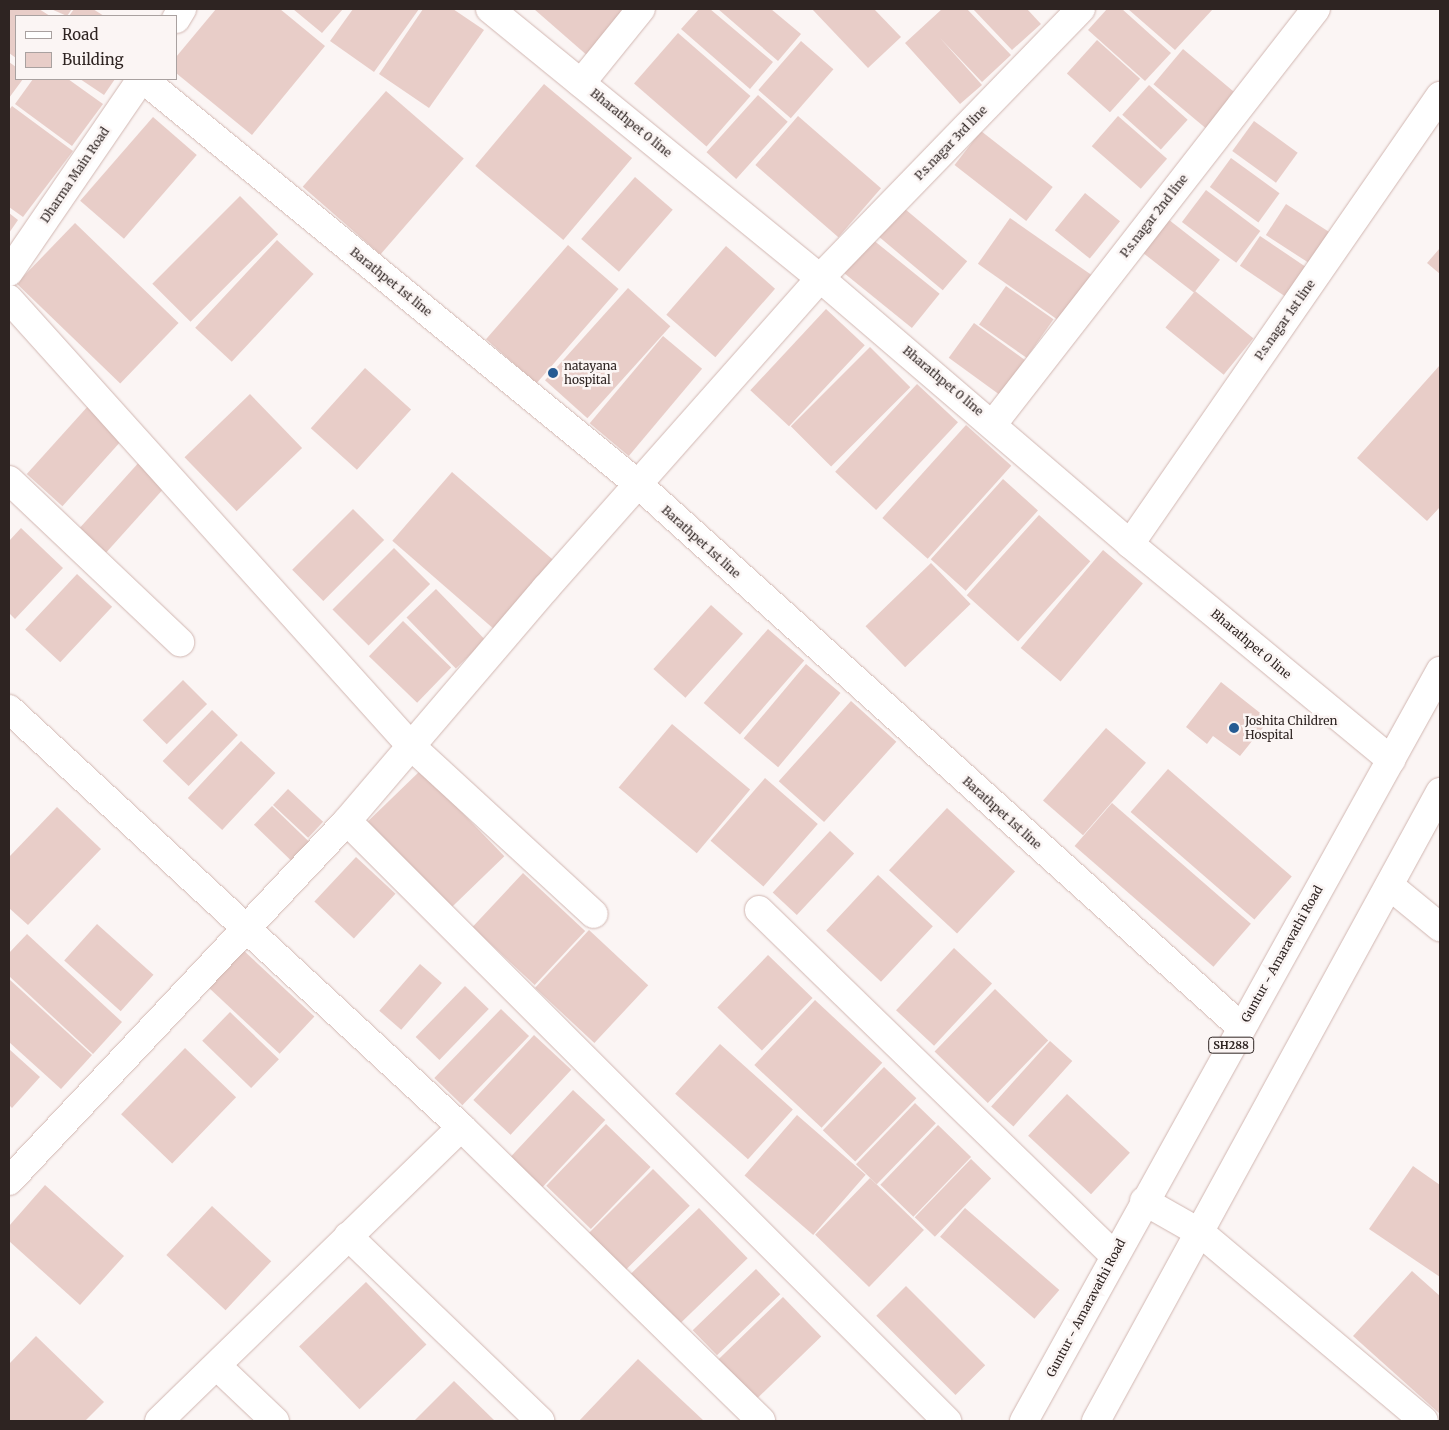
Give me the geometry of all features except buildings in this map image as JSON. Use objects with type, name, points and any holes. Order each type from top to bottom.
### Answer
[{"type":"street","name":"Bharathpet 0 line","points":[[490,9],[820,278],[993,424],[1130,544],[1391,760]]},
{"type":"street","points":[[581,83],[640,9]]},
{"type":"street","name":"P.s.nagar 3rd line","points":[[9,1181],[348,821],[820,278],[1081,9]]},
{"type":"street","name":"P.s.nagar 2nd line","points":[[993,424],[1316,9]]},
{"type":"street","name":"Dharma Main Road","points":[[9,272],[141,80]]},
{"type":"street","name":"Barathpet 1st line","points":[[143,80],[639,485],[1241,1027]]},
{"type":"street","name":"P.s.nagar 1st line","points":[[1130,544],[1440,96]]},
{"type":"street","points":[[9,299],[412,746],[594,914]]},
{"type":"street","points":[[9,480],[180,642]]},
{"type":"street","name":"Guntur - Amaravathi Road","points":[[1024,1421],[1114,1255],[1440,671]]},
{"type":"street","points":[[9,709],[461,1127],[761,1421]]},
{"type":"street","points":[[1096,1421],[1202,1234],[1440,792]]},
{"type":"street","points":[[348,821],[946,1421]]},
{"type":"street","points":[[1390,886],[1440,927]]},
{"type":"street","points":[[759,910],[1114,1255]]},
{"type":"street","points":[[159,1421],[461,1127]]},
{"type":"street","points":[[1144,1201],[1202,1234],[1421,1420]]},
{"type":"street","points":[[348,1236],[540,1421]]},
{"type":"street","points":[[217,1366],[276,1421]]},
{"type":"place","name":"natayana hospital","points":[[553,373]]},
{"type":"place","name":"Joshita Children Hospital","points":[[1234,728]]}]
